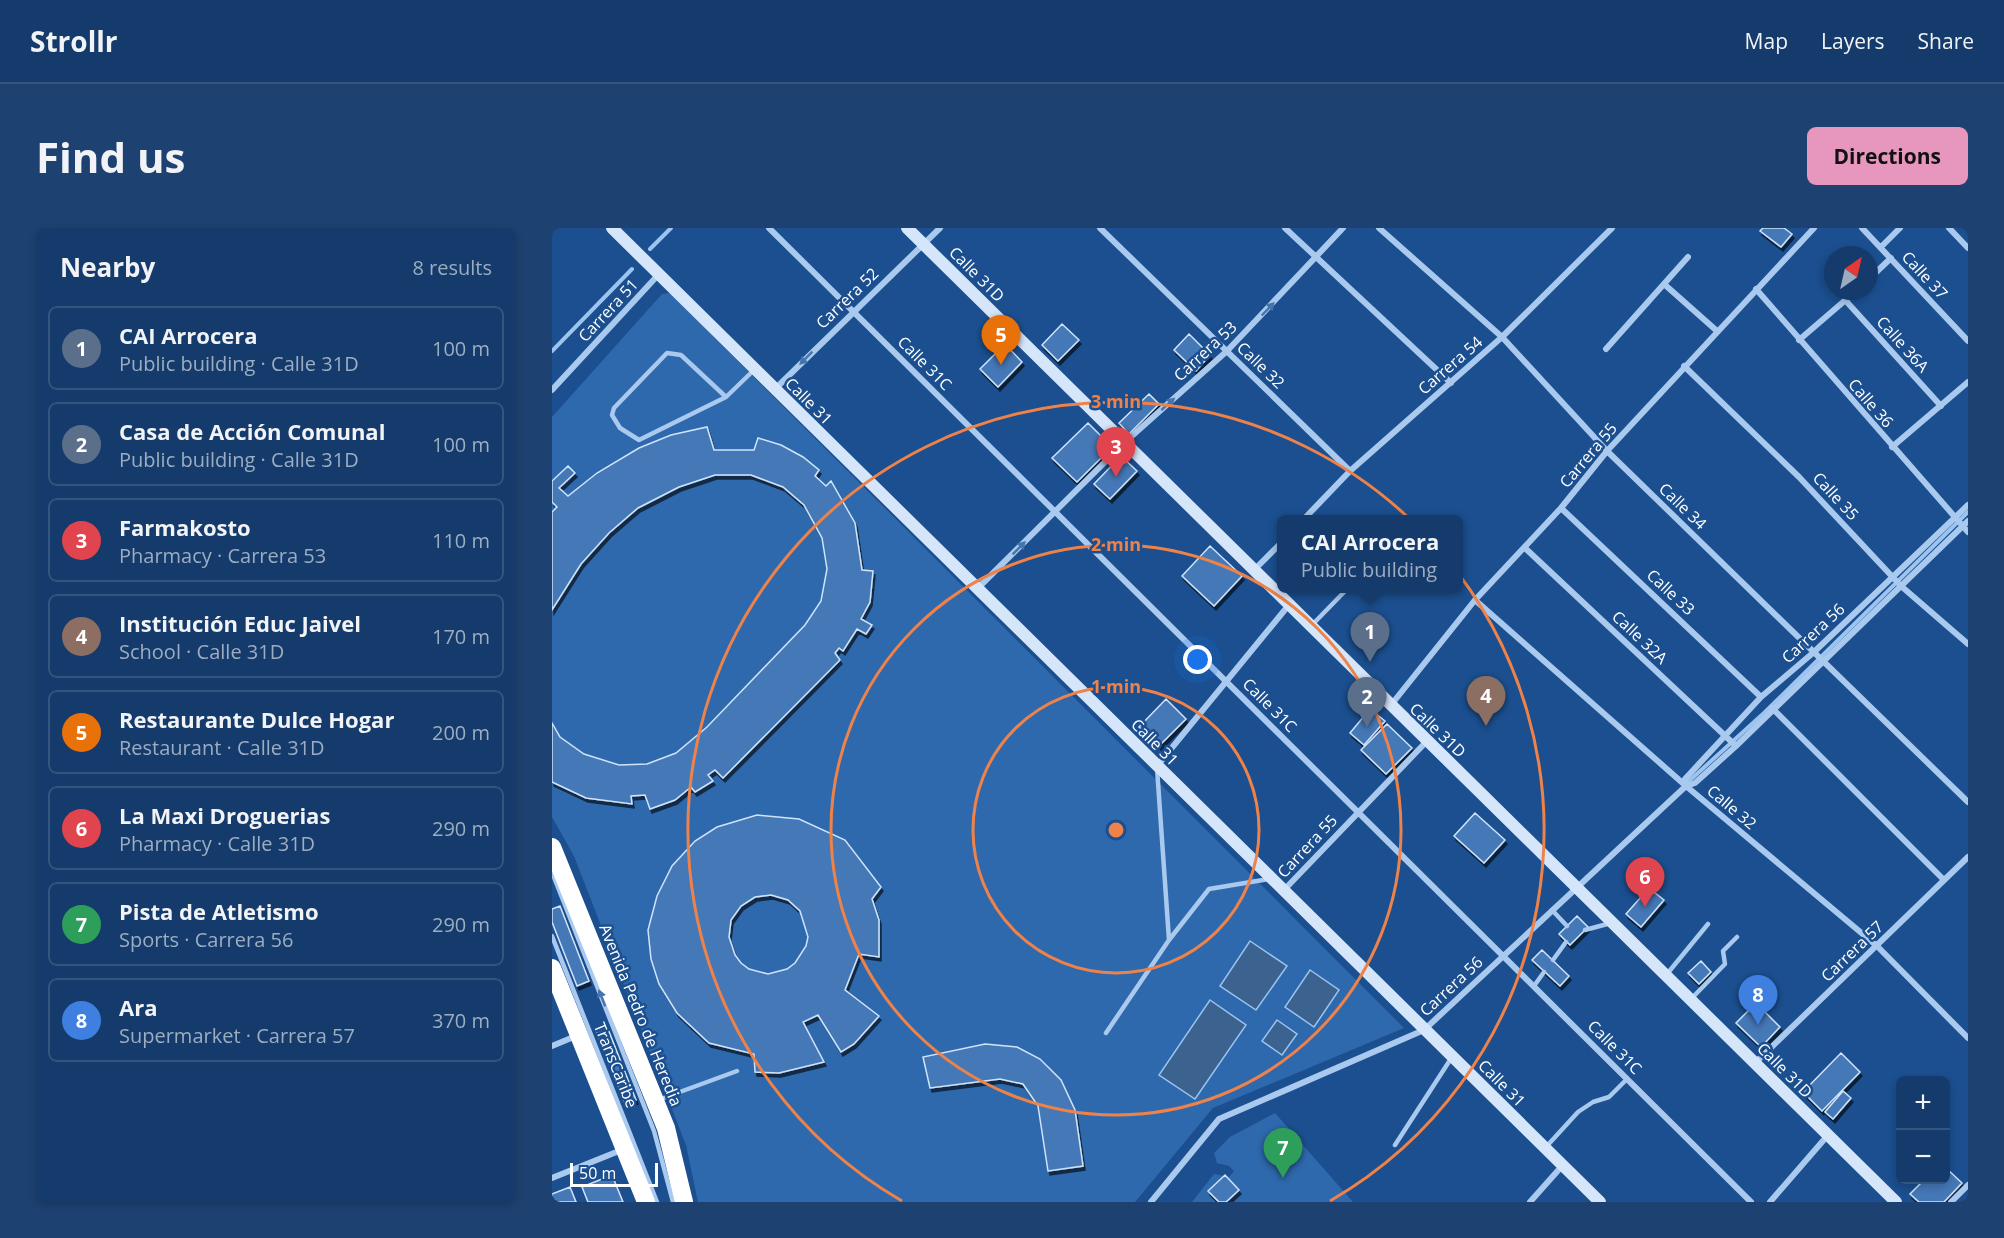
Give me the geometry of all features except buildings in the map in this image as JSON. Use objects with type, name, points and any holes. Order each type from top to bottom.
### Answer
[{"type":"highway","name":"Avenida Pedro de Heredia","points":[[552,847],[670,1140],[684,1202]]},
{"type":"highway","points":[[552,968],[646,1202]]},
{"type":"street","name":"Calle 31","points":[[612,228],[1600,1202]]},
{"type":"street","name":"Calle 31C","points":[[769,228],[1752,1202]]},
{"type":"street","name":"Calle 31D","points":[[907,228],[1892,1201]]},
{"type":"street","name":"Carrera 52","points":[[774,389],[940,228]]},
{"type":"street","name":"Calle 32","points":[[1100,228],[1350,471]]},
{"type":"street","points":[[1285,228],[1451,383]]},
{"type":"street","name":"Carrera 53","points":[[977,589],[1124,443],[1227,351],[1343,228]]},
{"type":"street","name":"Calle 34","points":[[1379,228],[1502,337],[1607,451],[1968,802]]},
{"type":"street","name":"Carrera 54","points":[[1307,515],[1350,471],[1502,337],[1612,228]]},
{"type":"street","name":"Carrera 55","points":[[1390,706],[1475,600],[1561,508],[1607,451],[1814,228]]},
{"type":"street","name":"Calle 37","points":[[1862,228],[1968,341]]},
{"type":"street","points":[[1881,247],[1900,228]]},
{"type":"street","points":[[1949,228],[1968,248]]},
{"type":"street","points":[[1605,349],[1688,257]]},
{"type":"street","points":[[1878,270],[1891,258]]},
{"type":"street","name":"Carrera 51","points":[[552,390],[659,274]]},
{"type":"street","points":[[1664,284],[1717,331]]},
{"type":"street","name":"Calle 36","points":[[1756,289],[1892,447],[1955,518],[1965,526]]},
{"type":"street","points":[[1799,340],[1846,301]]},
{"type":"street","name":"Calle 36A","points":[[1846,301],[1941,406]]},
{"type":"street","name":"Calle 35","points":[[1684,366],[1799,477],[1900,586],[1968,644]]},
{"type":"street","points":[[1892,447],[1968,381]]},
{"type":"street","name":"Carrera 56","points":[[1686,786],[1685,779],[1727,738],[1761,697],[1815,652],[1968,505]]},
{"type":"street","name":"Calle 33","points":[[1561,508],[1761,697]]},
{"type":"street","name":"Carrera 56","points":[[1151,1202],[1219,1119],[1424,1030],[1686,786],[1695,783],[1736,746],[1965,526]]},
{"type":"street","points":[[1253,571],[1277,546]]},
{"type":"street","name":"Calle 32A","points":[[1525,548],[1736,746]]},
{"type":"street","name":"Calle 32","points":[[1475,600],[1686,786],[1877,946],[1968,1038]]},
{"type":"street","points":[[1157,766],[1288,606]]},
{"type":"street","points":[[1772,709],[1944,880]]},
{"type":"street","name":"Carrera 55","points":[[1283,891],[1426,742]]},
{"type":"street","name":"Carrera 57","points":[[1755,1064],[1968,857]]},
{"type":"street","points":[[552,1046],[579,1035]]},
{"type":"street","points":[[1770,1202],[1828,1136]]},
{"type":"street","points":[[552,1178],[625,1149]]},
{"type":"street","points":[[1530,1202],[1562,1166]]},
{"type":"street","points":[[1952,1202],[1968,1185]]},
{"type":"lane","points":[[726,397],[681,355],[667,353],[614,408],[612,415],[620,428],[639,440],[726,397],[754,370]]},
{"type":"lane","points":[[1310,627],[1343,593]]},
{"type":"lane","points":[[1157,766],[1169,940]]},
{"type":"lane","name":"TransCaribe","points":[[552,872],[654,1131],[673,1202]]},
{"type":"lane","points":[[1107,1033],[1169,940],[1209,889],[1271,878]]},
{"type":"lane","points":[[1552,910],[1567,926]]},
{"type":"lane","points":[[1585,930],[1611,922]]},
{"type":"lane","points":[[1666,976],[1708,924]]},
{"type":"lane","name":"TransCaribe","points":[[552,936],[657,1202]]},
{"type":"lane","points":[[1690,1000],[1725,964],[1723,951],[1737,937]]},
{"type":"lane","points":[[1553,960],[1566,942]]},
{"type":"lane","points":[[1534,986],[1544,972]]},
{"type":"lane","points":[[1395,1145],[1452,1057]]},
{"type":"lane","points":[[655,1101],[737,1071]]},
{"type":"lane","points":[[1545,1148],[1578,1112],[1593,1102],[1609,1097],[1627,1079]]},
{"type":"shaded area","points":[[670,293],[1404,1028],[1213,1108],[1135,1202],[698,1202],[686,1145],[574,856],[552,817],[552,417],[662,294]]},
{"type":"shaded area","points":[[1250,941],[1287,966],[1256,1010],[1220,986]]},
{"type":"shaded area","points":[[1310,970],[1339,990],[1314,1027],[1285,1007]]},
{"type":"shaded area","points":[[1210,1000],[1246,1025],[1195,1099],[1159,1075]]},
{"type":"shaded area","points":[[1277,1020],[1297,1034],[1282,1055],[1262,1041]]},
{"type":"shaded area","points":[[1275,1113],[1353,1202],[1192,1202],[1214,1174],[1229,1177],[1234,1171],[1229,1166],[1217,1163],[1214,1153],[1230,1137]]},
{"type":"waterway","points":[[650,249],[671,228]]},
{"type":"waterway","points":[[552,351],[632,269]]},
{"type":"waterway","points":[[1688,782],[1764,713],[1968,512]]},
{"type":"place","name":"Restaurante Dulce Hogar","points":[[1001,365]]},
{"type":"place","name":"Farmakosto","points":[[1116,477]]},
{"type":"place","name":"CAI Arrocera","points":[[1370,662]]},
{"type":"place","name":"Institución Educ Jaivel","points":[[1486,726]]},
{"type":"place","name":"Casa de Acción Comunal","points":[[1367,727]]},
{"type":"place","name":"La Maxi Droguerias","points":[[1645,907]]},
{"type":"place","name":"Ara","points":[[1758,1025]]},
{"type":"place","name":"Pista de Atletismo","points":[[1283,1178]]}]
